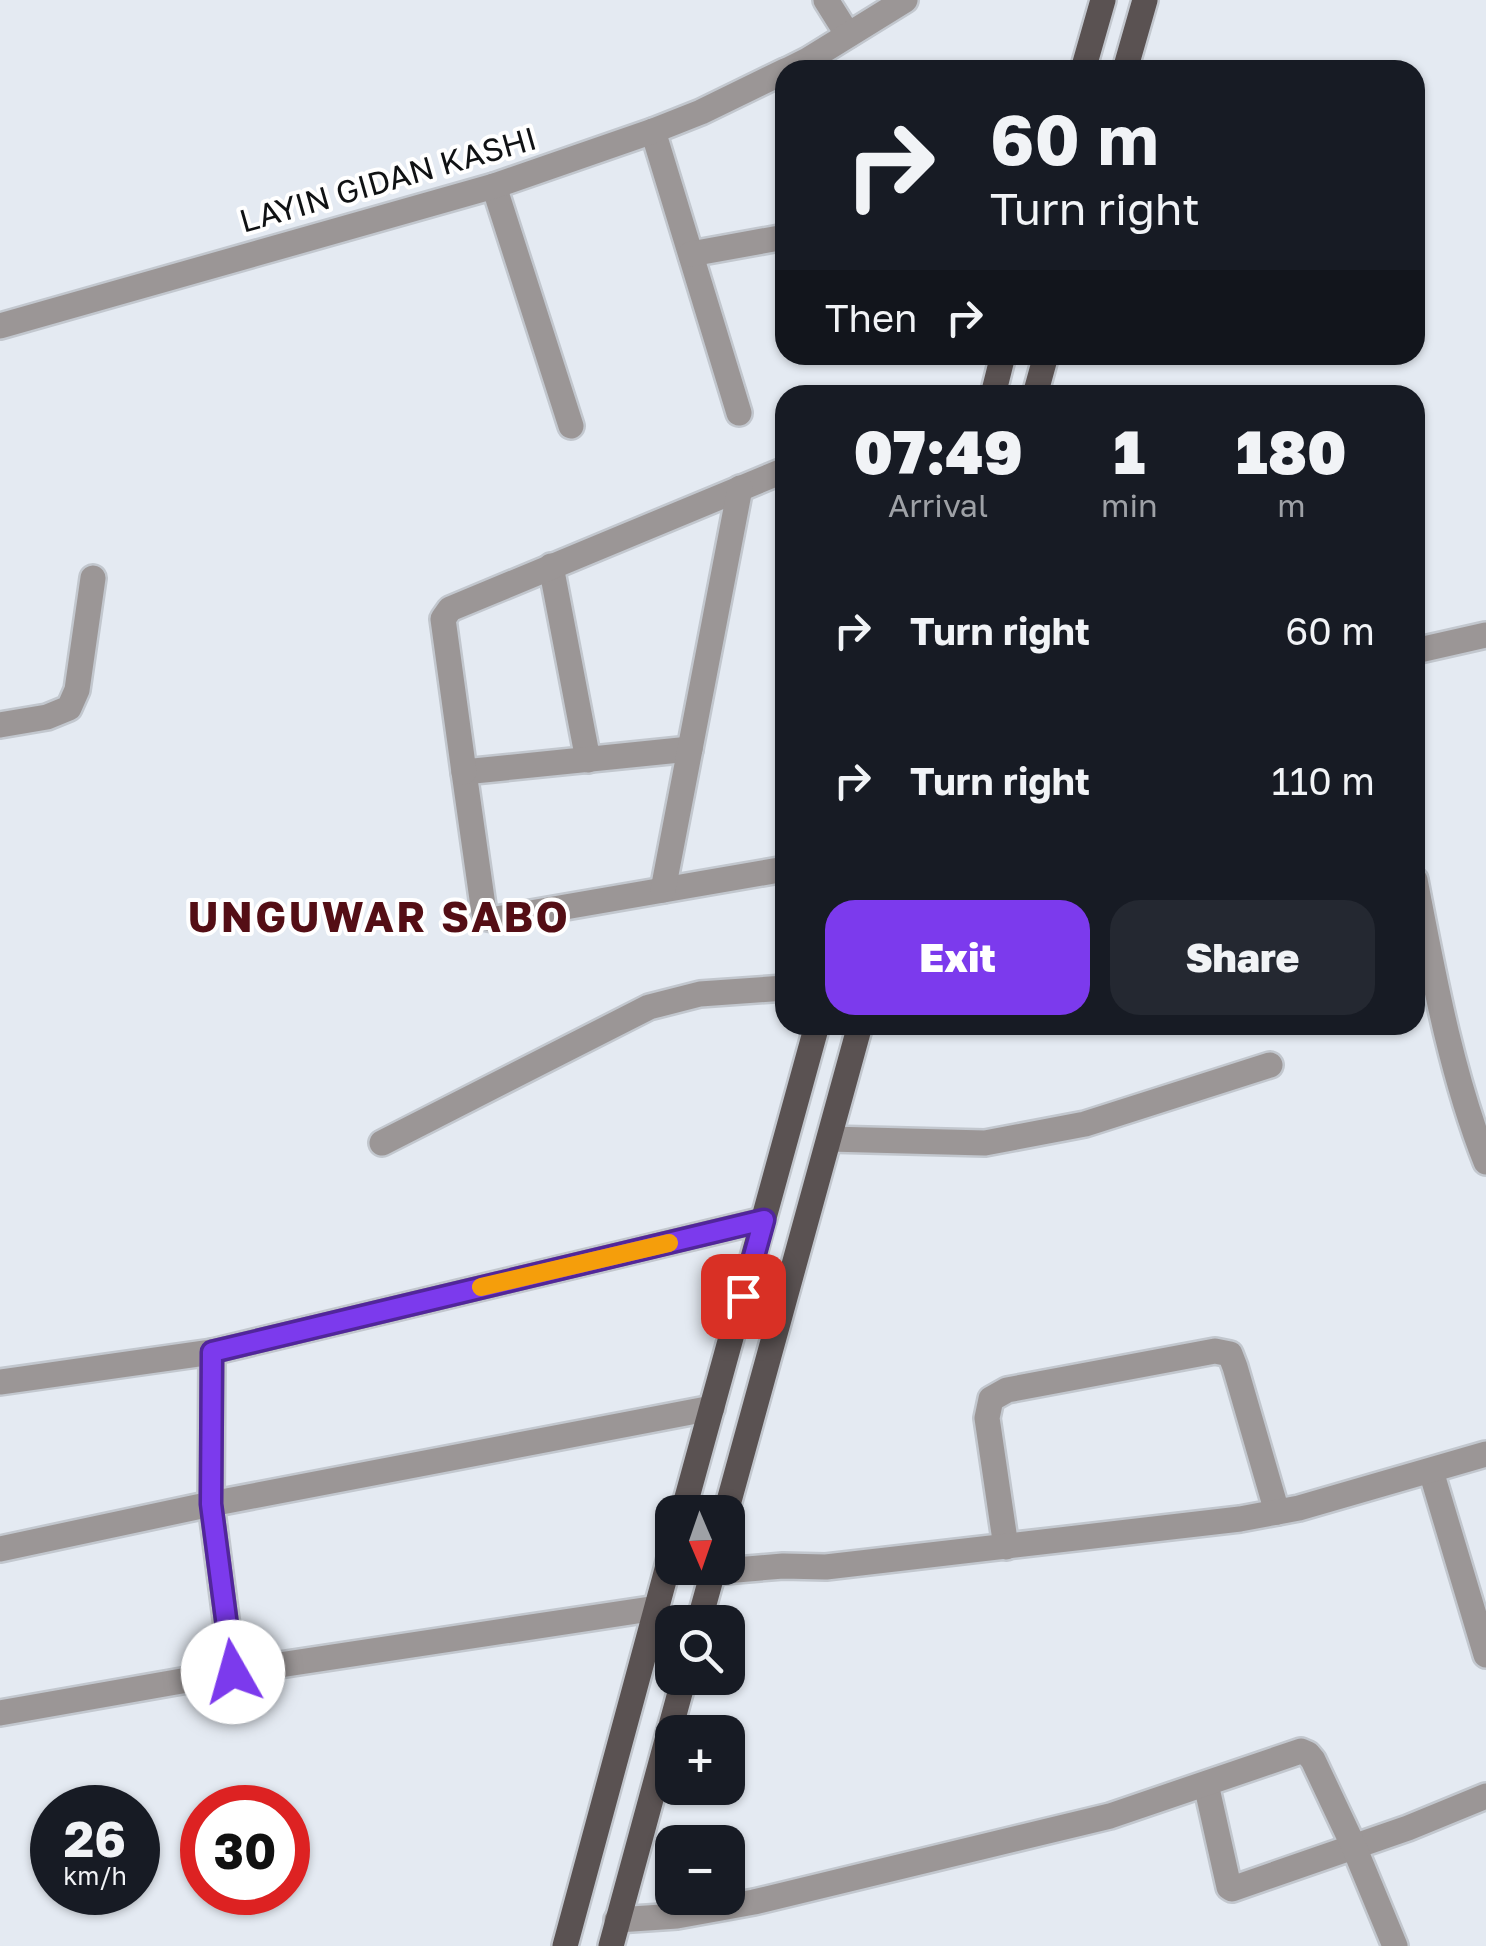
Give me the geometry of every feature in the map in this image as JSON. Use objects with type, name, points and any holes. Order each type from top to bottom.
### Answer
[{"type":"main road","points":[[1085,60],[1103,0]]},
{"type":"main road","points":[[1128,60],[1145,0]]},
{"type":"main road","points":[[688,1495],[814,1035]]},
{"type":"main road","points":[[731,1495],[857,1035]]},
{"type":"main road","points":[[565,1946],[655,1615]]},
{"type":"main road","points":[[610,1946],[679,1695]]},
{"type":"street","points":[[826,0],[848,35]]},
{"type":"street","name":"LAYIN GIDAN KASHI","points":[[805,60],[905,0]]},
{"type":"street","name":"LAYIN GIDAN KASHI","points":[[0,326],[494,186],[701,112],[775,76]]},
{"type":"street","points":[[654,130],[739,413]]},
{"type":"street","points":[[494,186],[571,426]]},
{"type":"street","points":[[691,254],[775,239]]},
{"type":"street","points":[[775,474],[466,601],[450,609],[443,619],[484,912],[488,918],[775,871]]},
{"type":"street","points":[[662,890],[740,488]]},
{"type":"street","points":[[552,566],[588,760]]},
{"type":"street","points":[[0,725],[47,718],[69,708],[77,690],[94,578]]},
{"type":"street","points":[[1425,649],[1486,635]]},
{"type":"street","points":[[464,772],[690,748]]},
{"type":"street","points":[[1425,933],[1478,1120],[1486,1162]]},
{"type":"street","points":[[382,1143],[649,1007],[700,994],[775,989]]},
{"type":"street","points":[[828,1138],[985,1143],[1085,1124],[1270,1066]]},
{"type":"street","points":[[0,1382],[212,1352],[764,1220]]},
{"type":"street","points":[[1006,1547],[988,1418],[991,1399],[1007,1390],[1216,1351],[1230,1354],[1235,1367],[1277,1512]]},
{"type":"street","points":[[212,1352],[211,1504],[233,1672]]},
{"type":"street","points":[[0,1549],[211,1504],[712,1408]]},
{"type":"street","points":[[745,1568],[826,1566],[1240,1519],[1299,1508],[1486,1454]]},
{"type":"street","points":[[1431,1471],[1486,1655]]},
{"type":"street","points":[[0,1713],[233,1672],[655,1608]]},
{"type":"street","points":[[617,1920],[677,1916],[754,1902],[1110,1816],[1301,1752],[1308,1754],[1354,1847],[1394,1946]]},
{"type":"street","points":[[1206,1784],[1232,1890],[1486,1796]]},
{"type":"slow traffic","points":[[481,1287],[669,1243]]},
{"type":"district","name":"UNGUWAR SABO","points":[[379,917]]},
{"type":"route","points":[[233,1672],[211,1504],[212,1352],[764,1220],[743,1296]]}]
